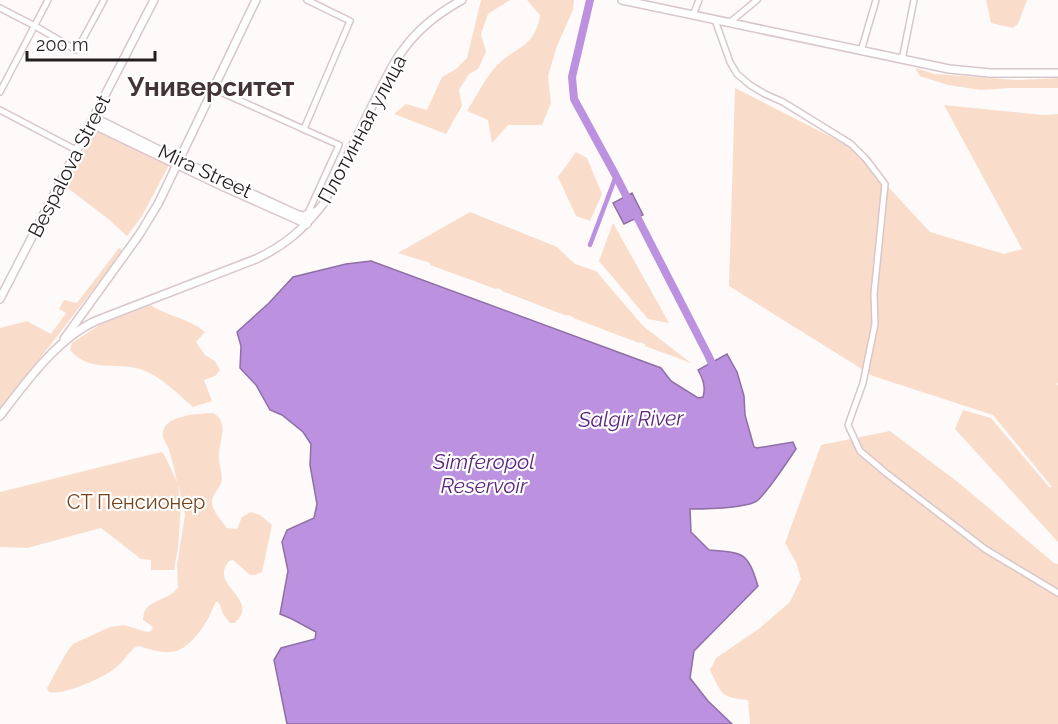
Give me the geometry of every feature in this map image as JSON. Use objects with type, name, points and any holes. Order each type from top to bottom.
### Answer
[{"type":"main road","name":"Bespalova Street","points":[[0,299],[154,0]]},
{"type":"main road","points":[[53,353],[150,217],[165,191],[256,0]]},
{"type":"main road","name":"Плотинная улица","points":[[307,224],[319,210],[338,177],[399,56],[413,37],[444,11],[462,0]]},
{"type":"main road","points":[[627,0],[949,69],[996,73],[1058,73]]},
{"type":"main road","name":"Mira Street","points":[[91,120],[307,224]]},
{"type":"main road","name":"Mira Street","points":[[178,162],[296,214],[307,215]]},
{"type":"main road","points":[[307,215],[319,210]]},
{"type":"main road","points":[[65,330],[262,252],[307,224]]},
{"type":"main road","points":[[0,416],[53,353],[67,339],[91,323],[263,256],[285,243],[307,224]]},
{"type":"main road","points":[[29,380],[105,280]]},
{"type":"street","points":[[0,92],[48,0]]},
{"type":"street","points":[[0,8],[76,50],[104,0]]},
{"type":"street","points":[[214,89],[304,129],[350,21],[307,0]]},
{"type":"street","points":[[693,15],[699,0]]},
{"type":"street","points":[[729,23],[757,0]]},
{"type":"street","points":[[861,51],[876,0]]},
{"type":"street","points":[[902,60],[914,0]]},
{"type":"street","points":[[715,20],[730,62],[737,74],[750,85],[783,102],[851,144],[885,184],[874,294],[875,324],[863,383],[848,425],[860,451],[985,549],[1058,593]]},
{"type":"street","points":[[0,110],[76,150]]},
{"type":"street","name":"Плотинная улица","points":[[304,129],[339,145],[307,215]]},
{"type":"green space","points":[[481,0],[510,0],[488,14],[481,34],[486,52],[478,69],[469,74],[459,90],[462,106],[446,134],[394,114],[406,104],[427,110],[442,77],[456,69],[467,58]]},
{"type":"green space","points":[[527,0],[574,0],[573,10],[557,46],[548,76],[551,103],[542,125],[508,125],[492,143],[488,120],[467,111],[499,63],[533,36],[540,15]]},
{"type":"green space","points":[[986,0],[1027,0],[1018,24],[1013,28],[991,23]]},
{"type":"green space","points":[[915,68],[935,74],[1018,80],[1058,78],[1058,88],[981,90],[948,85],[920,76]]},
{"type":"green space","points":[[735,88],[851,147],[930,232],[1004,254],[1022,249],[944,105],[1044,115],[1058,114],[1058,383],[1056,384],[1058,385],[1058,542],[955,429],[963,410],[991,418],[1049,487],[1052,487],[993,415],[873,376],[729,286]]},
{"type":"green space","points":[[94,130],[169,165],[142,216],[127,236],[65,186]]},
{"type":"green space","points":[[576,152],[587,158],[602,194],[590,221],[576,216],[558,177]]},
{"type":"green space","points":[[470,212],[557,247],[575,264],[596,271],[643,326],[691,363],[497,288],[398,253]]},
{"type":"green space","points":[[613,223],[669,323],[648,319],[599,261]]},
{"type":"green space","points":[[119,248],[123,251],[0,410],[0,328],[27,321],[51,334],[66,313],[59,309],[64,300],[77,303]]},
{"type":"green space","points":[[151,305],[205,332],[196,342],[205,355],[215,361],[220,370],[215,376],[204,380],[212,401],[193,407],[168,385],[148,372],[131,367],[103,366],[86,362],[70,350],[72,343],[101,324]]},
{"type":"green space","name":"СТ Пенсионер","points":[[213,413],[221,421],[222,427],[219,458],[222,480],[213,498],[214,510],[227,528],[237,529],[242,517],[251,512],[260,515],[272,525],[262,572],[250,575],[233,560],[229,561],[224,570],[225,578],[242,606],[241,614],[235,623],[230,623],[217,601],[200,632],[181,649],[166,652],[137,646],[109,673],[72,689],[49,692],[47,688],[73,644],[110,627],[124,625],[147,632],[151,631],[153,627],[143,620],[145,610],[178,587],[177,565],[185,515],[178,484],[181,507],[174,570],[151,570],[151,560],[141,559],[101,528],[27,548],[0,547],[0,492],[161,452],[177,482],[163,437],[164,429],[174,420],[182,417]]},
{"type":"green space","points":[[890,431],[959,483],[1058,564],[1058,724],[750,724],[748,700],[727,696],[717,684],[710,670],[716,658],[760,628],[790,602],[801,579],[796,562],[785,543],[821,445]]},
{"type":"water","points":[[632,193],[643,215],[624,224],[613,203]]},
{"type":"water","name":"Simferopol Reservoir","points":[[371,261],[661,368],[671,381],[698,398],[703,397],[704,390],[703,380],[698,370],[727,354],[737,372],[744,396],[745,415],[754,447],[793,442],[796,449],[770,486],[755,502],[714,509],[690,509],[691,532],[709,550],[737,553],[743,556],[751,566],[758,586],[694,651],[690,678],[708,701],[732,724],[287,724],[274,660],[281,648],[315,639],[316,632],[280,614],[288,571],[282,542],[287,530],[314,518],[317,504],[310,465],[311,444],[303,432],[282,415],[270,410],[256,385],[240,368],[241,346],[237,332],[293,277],[346,264]]},
{"type":"waterway","name":"Salgir River","points":[[590,0],[572,77],[574,99],[715,370]]},
{"type":"waterway","points":[[590,245],[616,176]]},
{"type":"district","name":"Университет","points":[[211,87]]}]
